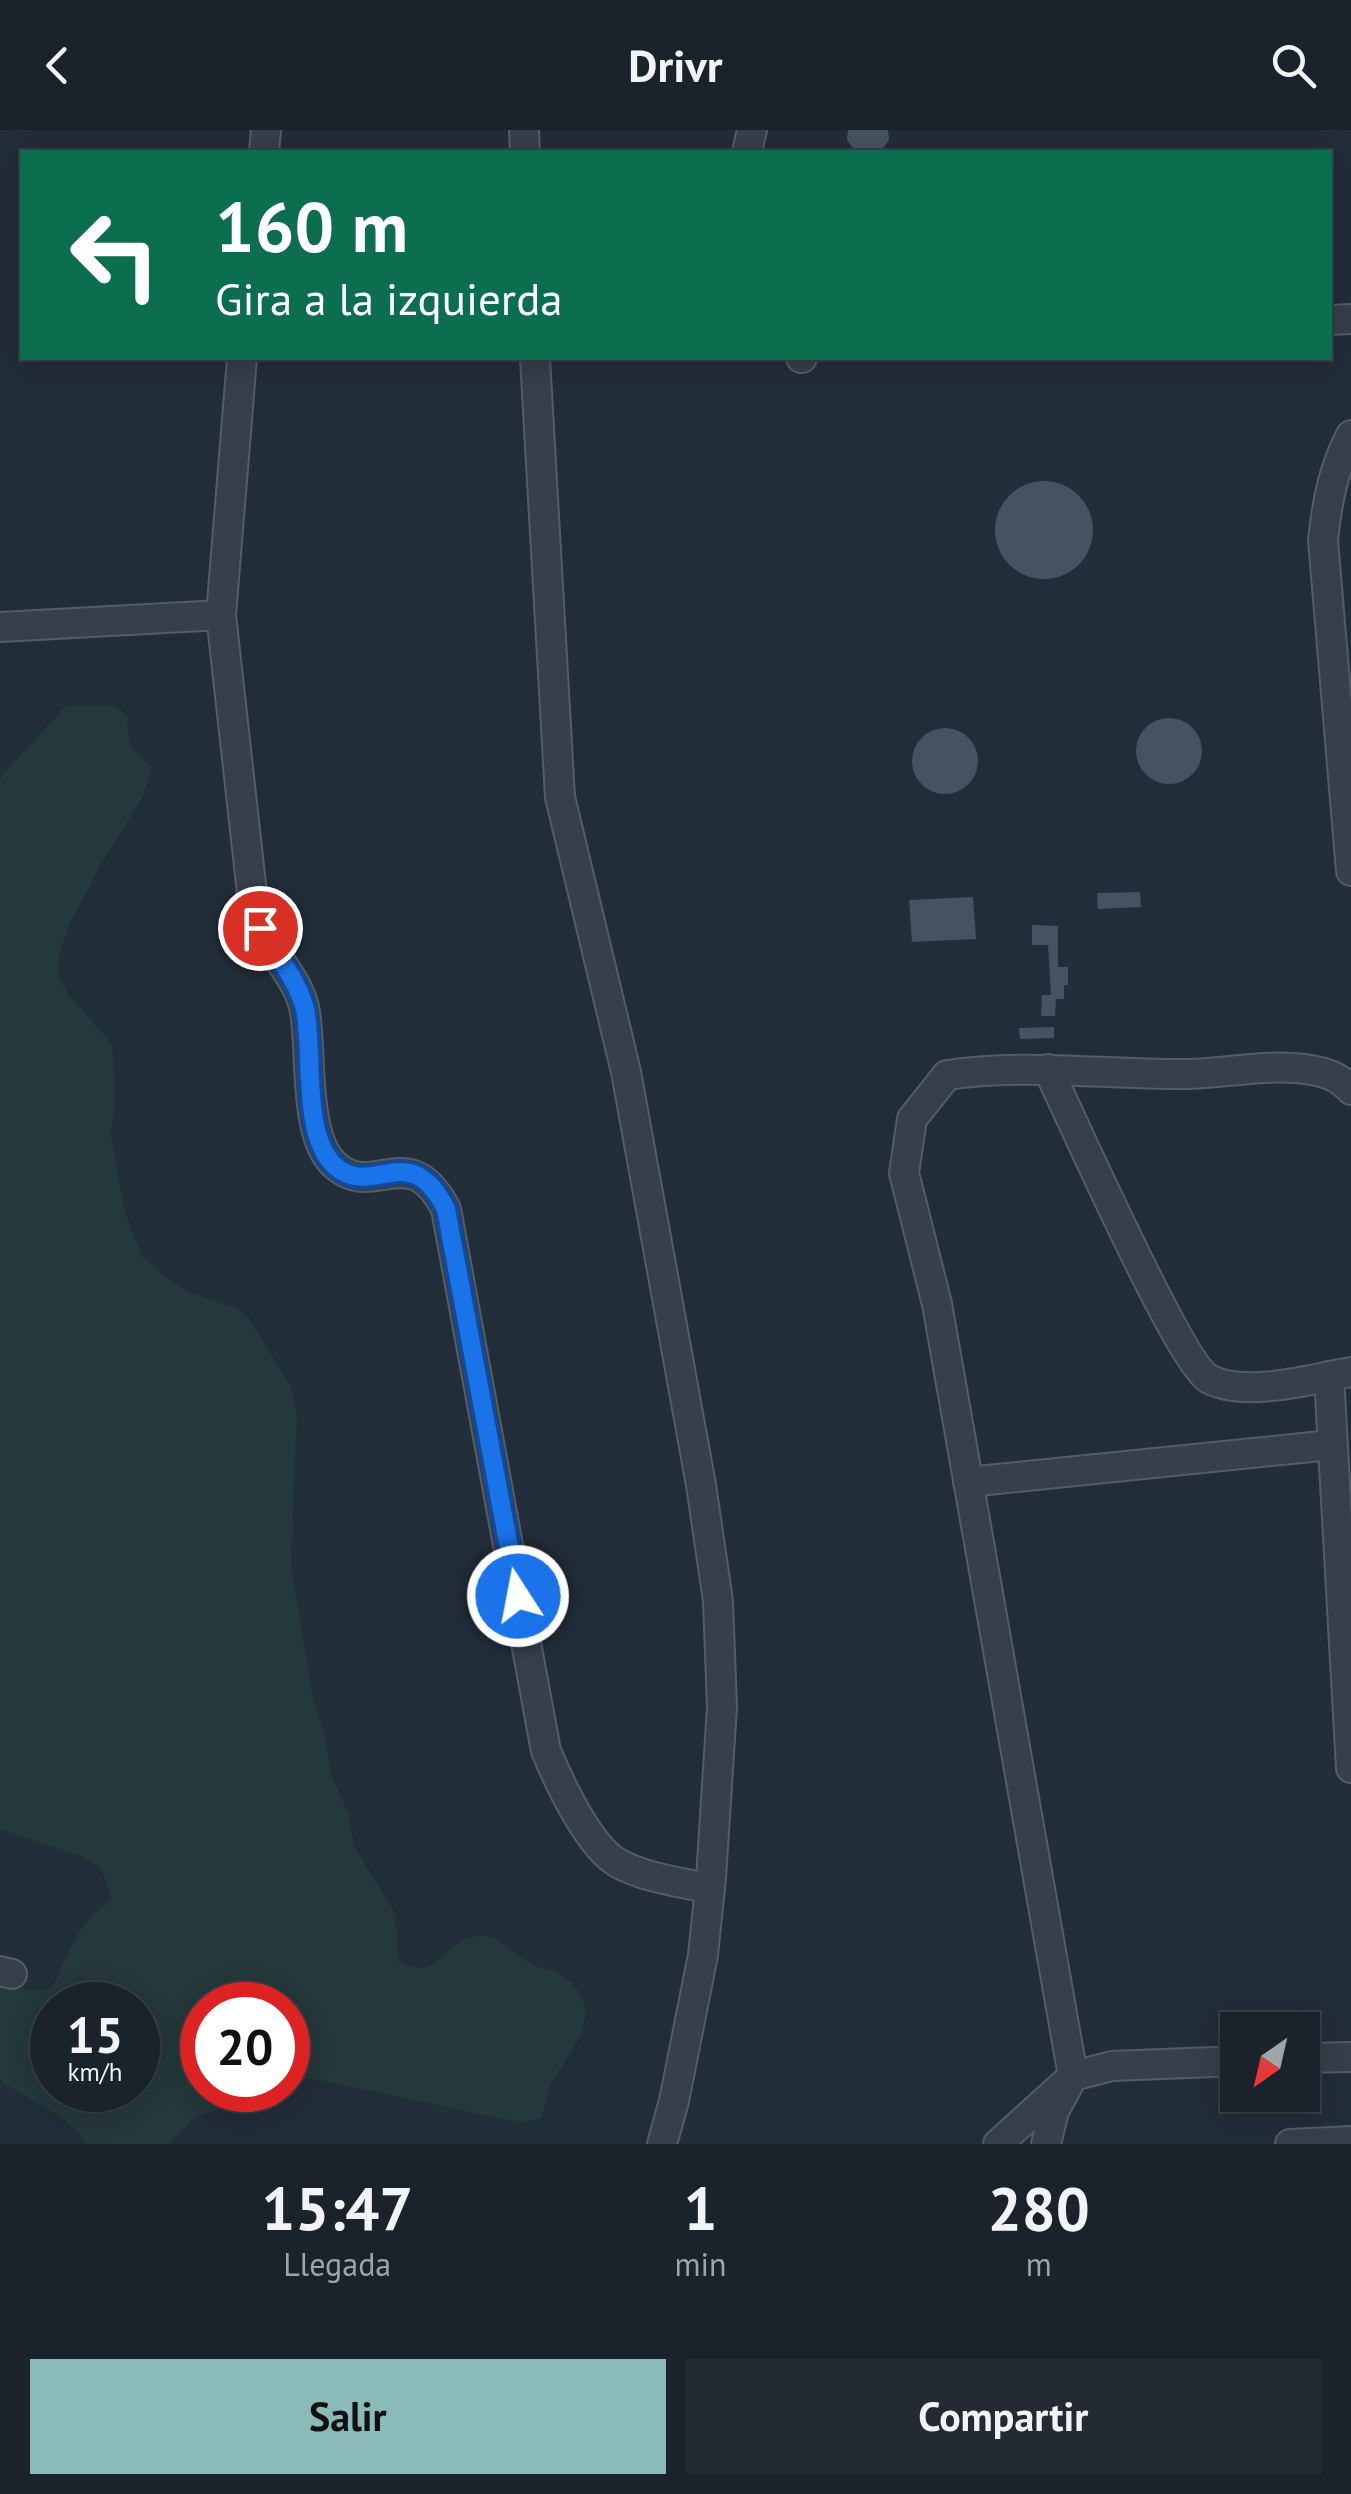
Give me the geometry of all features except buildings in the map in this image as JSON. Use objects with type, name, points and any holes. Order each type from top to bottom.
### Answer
[{"type":"street","points":[[242,360],[221,615],[252,902],[260,928],[295,984],[304,1008],[315,1118],[322,1145],[335,1166],[354,1176],[423,1176],[435,1187],[446,1209],[546,1751],[557,1776],[600,1849],[618,1864],[710,1889]]},
{"type":"street","points":[[535,360],[560,797],[621,1044],[712,1547],[722,1707],[710,1889],[703,1954],[662,2144]]},
{"type":"street","points":[[1351,435],[1340,455],[1328,498],[1323,540],[1351,871]]},
{"type":"street","points":[[0,627],[221,615]]},
{"type":"street","points":[[1046,2144],[1054,2110],[1073,2076],[937,1304],[904,1173],[912,1119],[947,1075],[996,1067],[1187,1074],[1268,1068],[1347,1077]]},
{"type":"street","points":[[1048,1069],[1176,1335],[1206,1378],[1242,1388],[1340,1374],[1331,1446],[1351,1768]]},
{"type":"street","points":[[968,1482],[1331,1446]]},
{"type":"street","points":[[1320,2057],[1351,2056]]},
{"type":"street","points":[[998,2144],[1073,2076],[1112,2066],[1220,2062]]},
{"type":"street","points":[[1290,2144],[1351,2141]]},
{"type":"green space","points":[[66,706],[116,706],[128,717],[132,746],[153,767],[142,798],[69,925],[58,957],[58,973],[67,993],[112,1044],[115,1097],[111,1135],[125,1212],[141,1255],[189,1292],[237,1309],[248,1317],[290,1385],[297,1413],[291,1566],[313,1698],[326,1738],[330,1771],[349,1815],[354,1846],[395,1913],[399,1962],[423,1968],[461,1941],[489,1937],[526,1961],[568,1980],[584,2005],[581,2031],[552,2082],[541,2119],[524,2122],[310,2078],[310,1982],[180,1982],[180,2112],[211,2112],[194,2118],[169,2144],[88,2144],[52,2112],[160,2112],[160,1982],[55,1982],[82,1929],[112,1900],[101,1868],[82,1856],[0,1829],[0,778]]},
{"type":"green space","points":[[0,1982],[30,1990],[30,2098],[0,2080]]},
{"type":"route","points":[[260,928],[295,984],[304,1008],[315,1118],[322,1145],[335,1166],[354,1176],[423,1176],[435,1187],[446,1209],[518,1596]]}]
